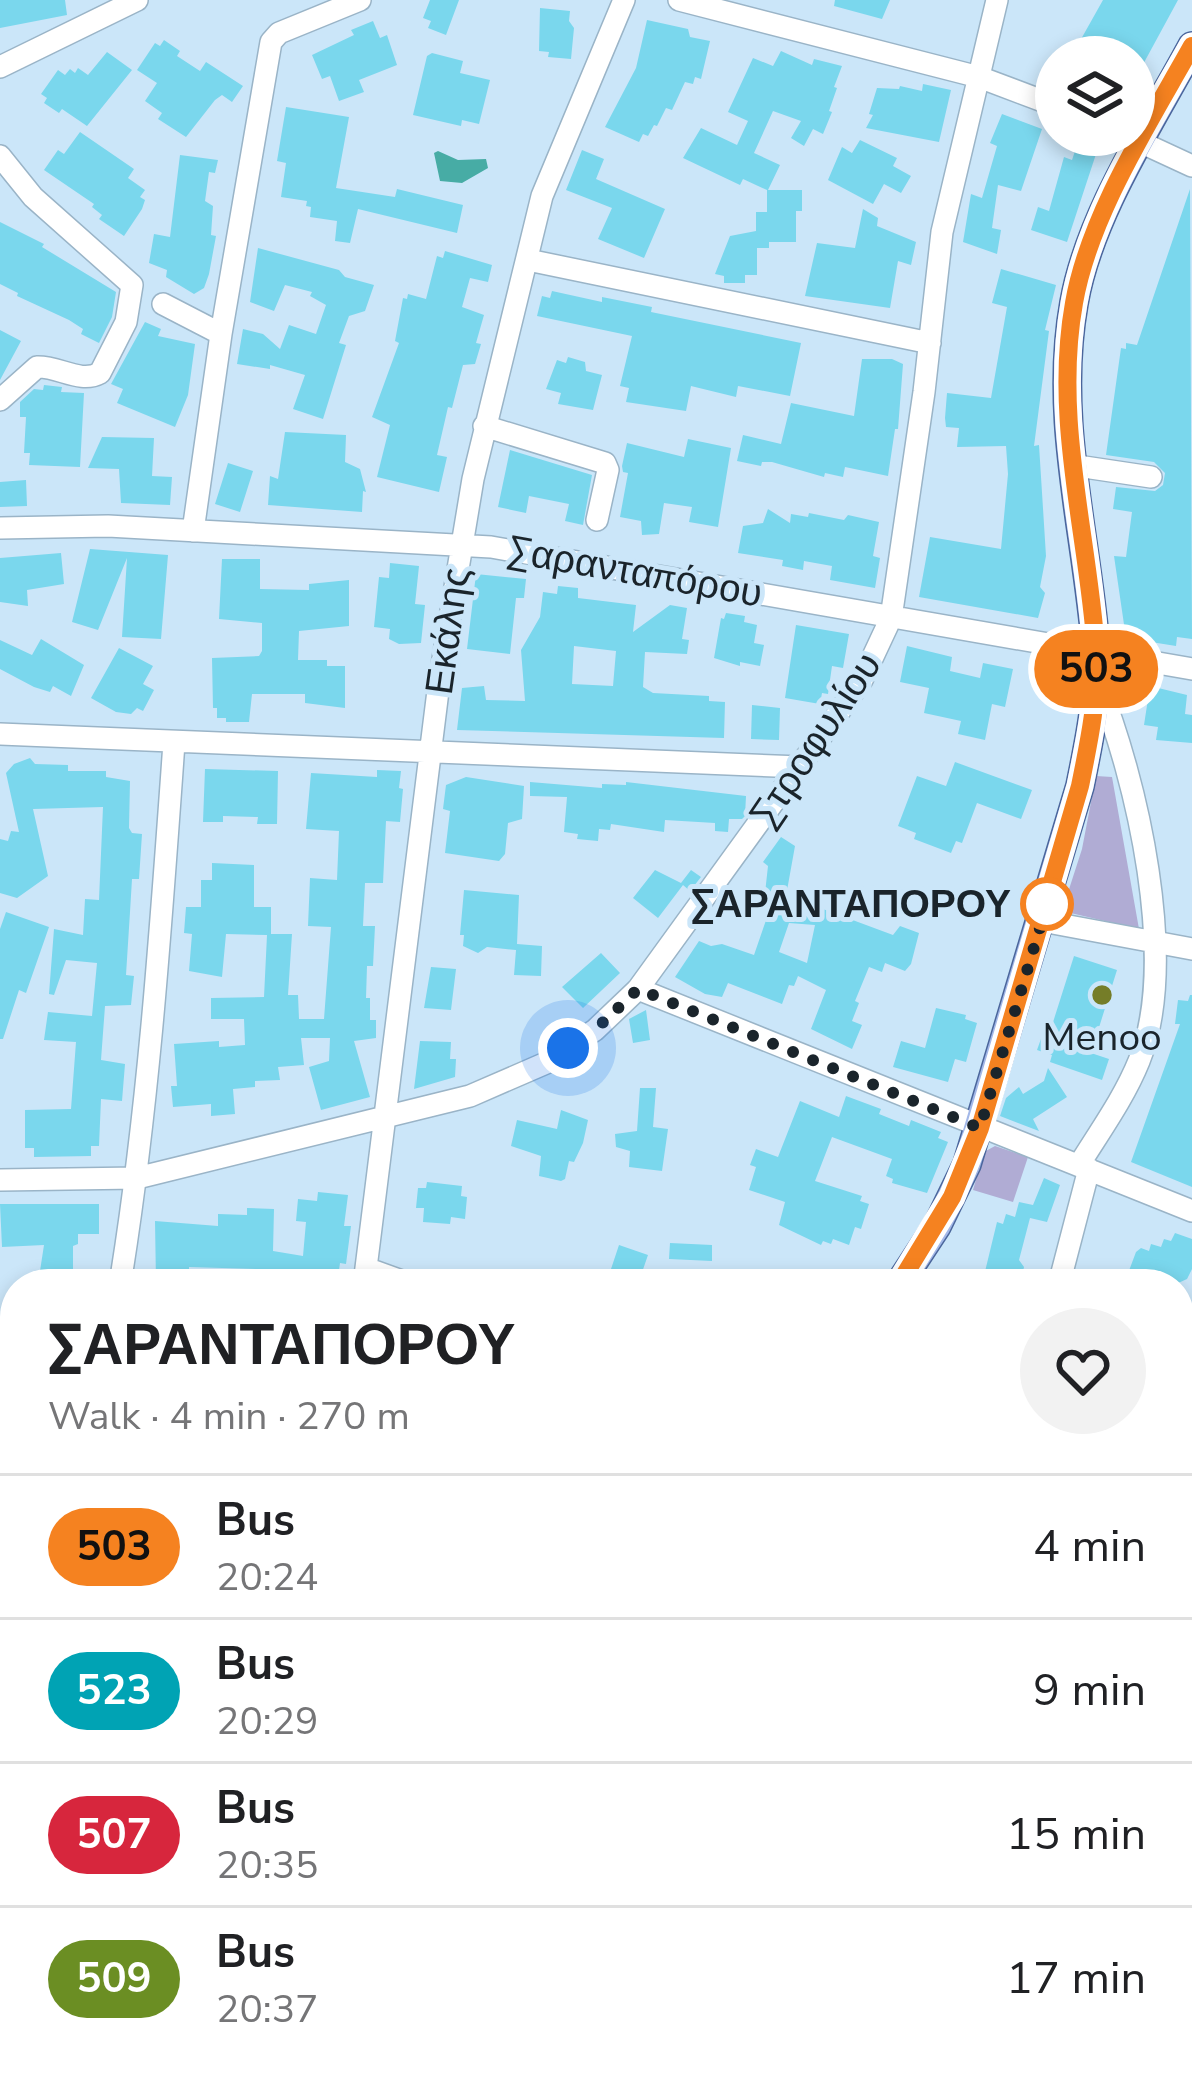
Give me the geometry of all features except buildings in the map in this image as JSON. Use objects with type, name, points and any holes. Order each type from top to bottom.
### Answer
[{"type":"main road","points":[[1155,103],[1192,46]]},
{"type":"main road","points":[[908,1269],[952,1197],[980,1128],[1084,764],[1096,664],[1071,465],[1069,343],[1073,305],[1125,156]]},
{"type":"street","points":[[0,67],[137,0]]},
{"type":"street","points":[[193,531],[220,334],[272,42],[279,33],[360,0]]},
{"type":"street","name":"Εκάλης","points":[[366,1269],[460,544],[484,426],[542,196],[624,0]]},
{"type":"street","points":[[679,0],[979,77],[1035,98]]},
{"type":"street","name":"Στροφυλίου","points":[[0,1180],[137,1178],[470,1096],[546,1064],[595,1030],[638,989],[862,680],[891,618],[946,207],[997,0]]},
{"type":"street","points":[[1155,149],[1192,166]]},
{"type":"street","points":[[0,156],[33,196],[132,284],[126,322],[100,373],[84,378],[38,367],[0,400]]},
{"type":"street","points":[[527,260],[930,343]]},
{"type":"street","points":[[163,304],[220,334]]},
{"type":"street","points":[[484,426],[605,463],[608,470],[596,520]]},
{"type":"street","points":[[1071,465],[1150,476]]},
{"type":"street","name":"Σαρανταπόρου","points":[[0,528],[108,526],[460,544],[680,578],[1096,664],[1192,669]]},
{"type":"street","points":[[1062,1269],[1084,1167],[1139,1060],[1154,1002],[1155,943],[1138,821],[1096,664]]},
{"type":"street","points":[[0,734],[801,767]]},
{"type":"street","points":[[122,1269],[153,1031],[174,743]]},
{"type":"street","points":[[1042,921],[1192,949]]},
{"type":"street","points":[[638,989],[1192,1211]]},
{"type":"shaded area","points":[[434,153],[458,160],[486,159],[488,168],[462,183],[440,181]]},
{"type":"shaded area","points":[[1096,776],[1112,777],[1139,929],[1062,911],[1082,849]]},
{"type":"shaded area","points":[[995,1146],[1028,1157],[1013,1202],[973,1190],[984,1152]]},
{"type":"bus line","name":"503","points":[[910,1269],[952,1197],[980,1128],[1069,831],[1089,743],[1096,650],[1071,465],[1068,402],[1073,305],[1095,235],[1192,46]]},
{"type":"place","name":"ΣΑΡΑΝΤΑΠΟΡΟΥ","points":[[1047,904]]},
{"type":"place","name":"Menoo","points":[[1102,995]]},
{"type":"route","points":[[568,1048],[595,1030],[638,989],[980,1128],[1047,904]]}]
